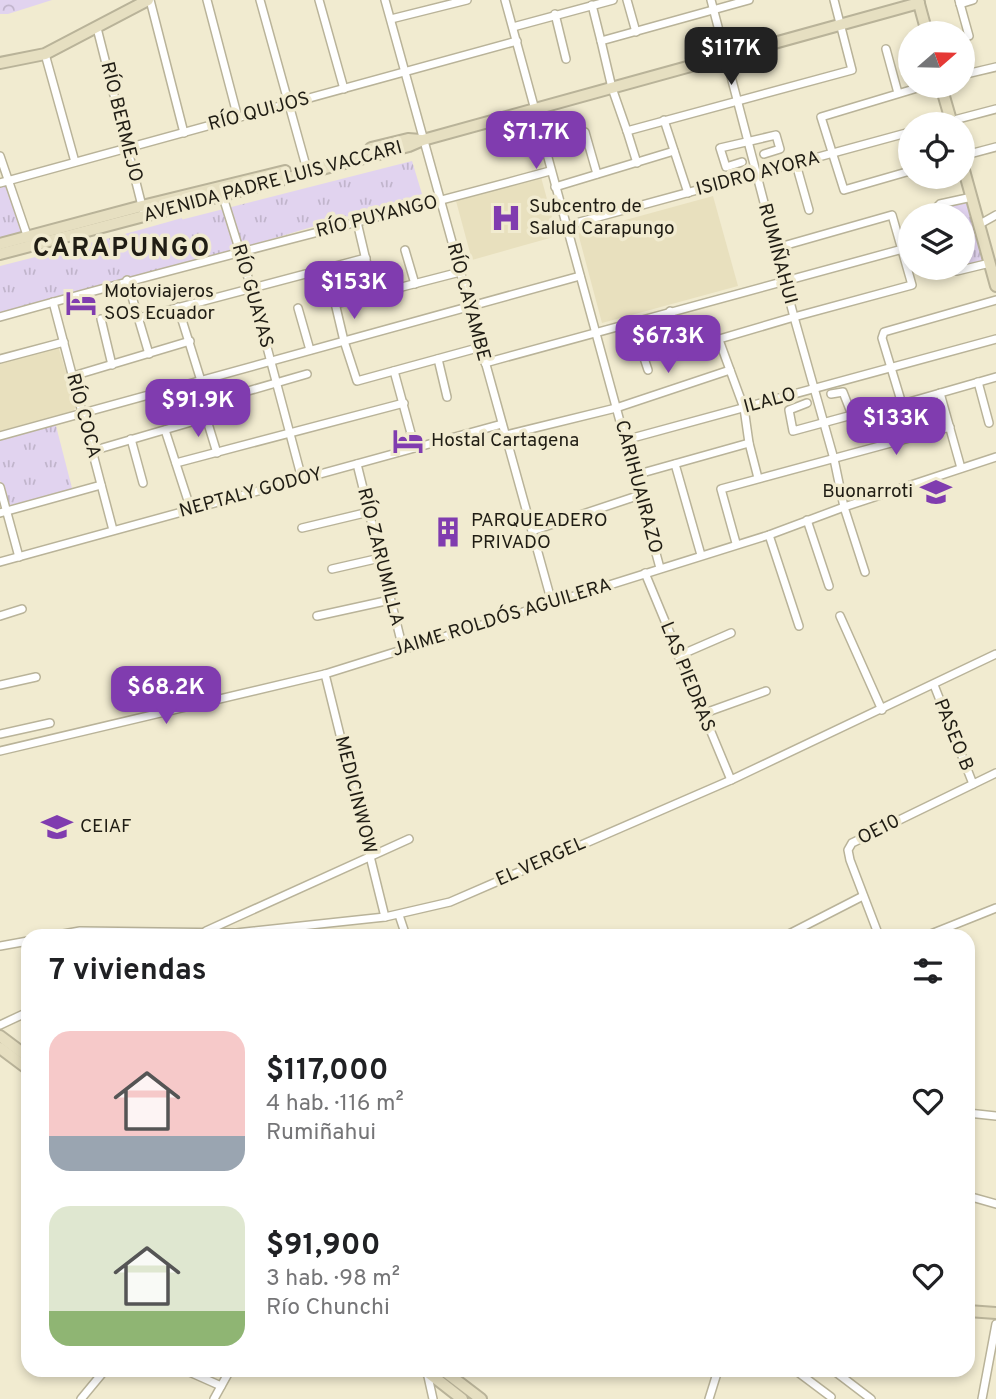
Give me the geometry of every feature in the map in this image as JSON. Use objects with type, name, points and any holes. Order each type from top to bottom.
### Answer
[{"type":"main road","points":[[0,63],[46,54],[149,0]]},
{"type":"main road","points":[[918,1],[924,21]]},
{"type":"main road","name":"AVENIDA PADRE LUIS VACCARI","points":[[143,211],[222,194],[409,146],[533,109],[614,93],[725,57],[918,1]]},
{"type":"main road","name":"AVENIDA PADRE LUIS VACCARI","points":[[0,254],[29,242],[408,138],[423,140]]},
{"type":"main road","points":[[970,189],[996,286]]},
{"type":"main road","name":"AVENIDA PADRE LUIS VACCARI","points":[[0,244],[29,242]]},
{"type":"main road","points":[[0,1036],[21,1052]]},
{"type":"main road","points":[[0,1048],[21,1064]]},
{"type":"main road","points":[[975,1312],[996,1313]]},
{"type":"main road","points":[[432,1377],[449,1394],[462,1399]]},
{"type":"main road","points":[[452,1377],[481,1399]]},
{"type":"street","points":[[149,0],[184,133]]},
{"type":"street","points":[[207,0],[238,118]]},
{"type":"street","points":[[260,0],[306,166]]},
{"type":"street","points":[[319,0],[344,89]]},
{"type":"street","name":"RÍO CAYAMBE","points":[[385,0],[552,603]]},
{"type":"street","points":[[391,19],[446,3],[467,0]]},
{"type":"street","name":"CARIHUAIRAZO","points":[[505,0],[660,568]]},
{"type":"street","points":[[513,27],[613,0]]},
{"type":"street","points":[[627,0],[636,32]]},
{"type":"street","name":"RUMIÑAHUI","points":[[711,0],[834,459],[844,507],[865,572]]},
{"type":"street","points":[[602,44],[748,0]]},
{"type":"street","points":[[626,131],[852,70],[834,0]]},
{"type":"street","points":[[963,21],[960,2],[973,0]]},
{"type":"street","points":[[592,5],[614,93],[636,163]]},
{"type":"street","points":[[555,14],[566,59]]},
{"type":"street","name":"RÍO BERMEJO","points":[[97,28],[143,211]]},
{"type":"street","name":"RÍO QUIJOS","points":[[4,182],[517,41]]},
{"type":"street","points":[[886,49],[898,93],[821,117],[844,190],[898,174]]},
{"type":"street","points":[[46,54],[75,162]]},
{"type":"street","points":[[975,72],[996,67]]},
{"type":"street","points":[[975,116],[996,109]]},
{"type":"street","points":[[664,120],[688,193]]},
{"type":"street","points":[[585,132],[597,174]]},
{"type":"street","points":[[742,162],[726,167],[720,148],[774,134],[778,136],[780,149],[764,154]]},
{"type":"street","name":"ISIDRO AYORA","points":[[565,226],[898,135]]},
{"type":"street","points":[[975,153],[996,147]]},
{"type":"street","points":[[555,187],[674,151]]},
{"type":"street","points":[[0,156],[4,182],[29,242]]},
{"type":"street","points":[[796,164],[809,210]]},
{"type":"street","name":"RÍO PUYANGO","points":[[0,317],[127,280],[550,171]]},
{"type":"street","name":"RÍO GUAYAS","points":[[222,194],[251,287],[302,479]]},
{"type":"street","points":[[945,203],[972,197]]},
{"type":"street","points":[[776,247],[892,215],[898,228]]},
{"type":"street","points":[[980,224],[996,215]]},
{"type":"street","points":[[357,222],[374,294]]},
{"type":"street","points":[[405,250],[415,284]]},
{"type":"street","points":[[485,363],[898,250]]},
{"type":"street","points":[[139,318],[366,258]]},
{"type":"street","points":[[975,267],[990,263]]},
{"type":"street","points":[[327,269],[344,341],[357,381],[481,347]]},
{"type":"street","points":[[336,304],[460,272]]},
{"type":"street","points":[[0,436],[580,276]]},
{"type":"street","points":[[127,280],[149,354]]},
{"type":"street","points":[[670,311],[682,351],[912,285],[911,280]]},
{"type":"street","points":[[996,300],[882,335],[902,404],[996,377]]},
{"type":"street","name":"RÍO COCA","points":[[54,302],[113,530]]},
{"type":"street","points":[[177,307],[201,381],[217,453]]},
{"type":"street","points":[[298,308],[310,350]]},
{"type":"street","points":[[101,319],[112,365]]},
{"type":"street","points":[[632,322],[648,370]]},
{"type":"street","points":[[719,340],[744,408],[758,478]]},
{"type":"street","name":"ILALO","points":[[625,440],[996,340]]},
{"type":"street","points":[[73,376],[190,341]]},
{"type":"street","points":[[0,359],[64,342]]},
{"type":"street","points":[[438,359],[447,397]]},
{"type":"street","points":[[506,435],[616,408],[730,370]]},
{"type":"street","points":[[394,371],[415,448]]},
{"type":"street","points":[[248,391],[307,374]]},
{"type":"street","points":[[978,382],[989,423]]},
{"type":"street","points":[[807,403],[789,410],[793,431],[852,415],[843,392],[831,394]]},
{"type":"street","points":[[940,393],[961,468]]},
{"type":"street","points":[[176,463],[404,403]]},
{"type":"street","points":[[92,450],[209,417]]},
{"type":"street","name":"NEPTALY GODOY","points":[[0,562],[502,424]]},
{"type":"street","points":[[736,544],[721,489],[950,427]]},
{"type":"street","points":[[165,430],[191,510]]},
{"type":"street","points":[[131,439],[144,483]]},
{"type":"street","points":[[635,475],[749,443]]},
{"type":"street","name":"JAIME ROLDÓS AGUILERA","points":[[0,751],[325,674],[769,535],[844,507],[996,457]]},
{"type":"street","name":"RÍO ZARUMILLA","points":[[357,464],[402,649]]},
{"type":"street","points":[[675,464],[701,555]]},
{"type":"street","points":[[3,512],[102,485]]},
{"type":"street","points":[[0,487],[3,512],[19,557]]},
{"type":"street","points":[[532,531],[640,495]]},
{"type":"street","points":[[302,528],[369,512]]},
{"type":"street","points":[[807,520],[828,586]]},
{"type":"street","points":[[769,535],[799,626]]},
{"type":"street","points":[[332,569],[380,558]]},
{"type":"street","name":"LAS PIEDRAS","points":[[645,573],[731,780]]},
{"type":"street","points":[[317,616],[390,600]]},
{"type":"street","points":[[0,616],[22,609]]},
{"type":"street","points":[[841,616],[882,710]]},
{"type":"street","points":[[678,656],[731,633]]},
{"type":"street","name":"EL VERGEL","points":[[274,929],[386,917],[450,902],[731,780],[996,654]]},
{"type":"street","name":"MEDICINWOW","points":[[325,674],[386,917]]},
{"type":"street","points":[[0,685],[36,677]]},
{"type":"street","name":"PASEO B","points":[[934,685],[973,784]]},
{"type":"street","points":[[702,714],[766,691]]},
{"type":"street","points":[[0,734],[50,723]]},
{"type":"street","name":"OE10","points":[[876,929],[850,860],[848,850],[852,843],[996,774]]},
{"type":"street","points":[[201,929],[409,839]]},
{"type":"street","points":[[799,929],[863,896]]},
{"type":"street","points":[[944,929],[996,908]]},
{"type":"street","points":[[399,915],[404,929]]},
{"type":"street","points":[[0,946],[21,942]]},
{"type":"street","points":[[0,1025],[21,1015]]},
{"type":"street","points":[[975,1114],[996,1116]]},
{"type":"street","points":[[975,1197],[996,1204]]},
{"type":"street","points":[[982,1399],[996,1324]]},
{"type":"street","points":[[81,1399],[99,1377]]},
{"type":"street","points":[[201,1377],[221,1386]]},
{"type":"street","points":[[214,1399],[226,1377]]},
{"type":"street","points":[[428,1377],[433,1399]]},
{"type":"street","points":[[709,1399],[716,1377]]},
{"type":"street","points":[[805,1377],[831,1396]]},
{"type":"street","points":[[841,1377],[861,1396],[871,1399]]},
{"type":"shaded area","name":"Subcentro de Salud Carapungo","points":[[541,177],[557,236],[472,260],[456,201]]},
{"type":"shaded area","points":[[713,196],[738,286],[602,323],[578,233]]},
{"type":"shaded area","points":[[58,346],[76,404],[74,411],[0,431],[0,361]]},
{"type":"green space","points":[[0,0],[52,0],[0,14]]},
{"type":"green space","points":[[412,161],[422,194],[0,320],[0,266]]},
{"type":"green space","points":[[7,185],[23,234],[0,241],[0,187]]},
{"type":"green space","points":[[969,199],[970,203],[954,203]]},
{"type":"green space","points":[[182,218],[193,258],[122,278],[111,238]]},
{"type":"green space","points":[[975,220],[987,262],[975,265]]},
{"type":"green space","points":[[55,422],[73,492],[8,510],[0,480],[0,439]]},
{"type":"place","name":"Subcentro de Salud Carapungo","points":[[506,218]]},
{"type":"place","name":"Motoviajeros SOS Ecuador","points":[[81,303]]},
{"type":"place","name":"Hostal Cartagena","points":[[408,441]]},
{"type":"place","name":"Buonarroti","points":[[936,492]]},
{"type":"place","name":"PARQUEADERO PRIVADO","points":[[448,532]]},
{"type":"place","name":"CEIAF","points":[[57,827]]},
{"type":"district","name":"CARAPUNGO","points":[[122,249]]}]
